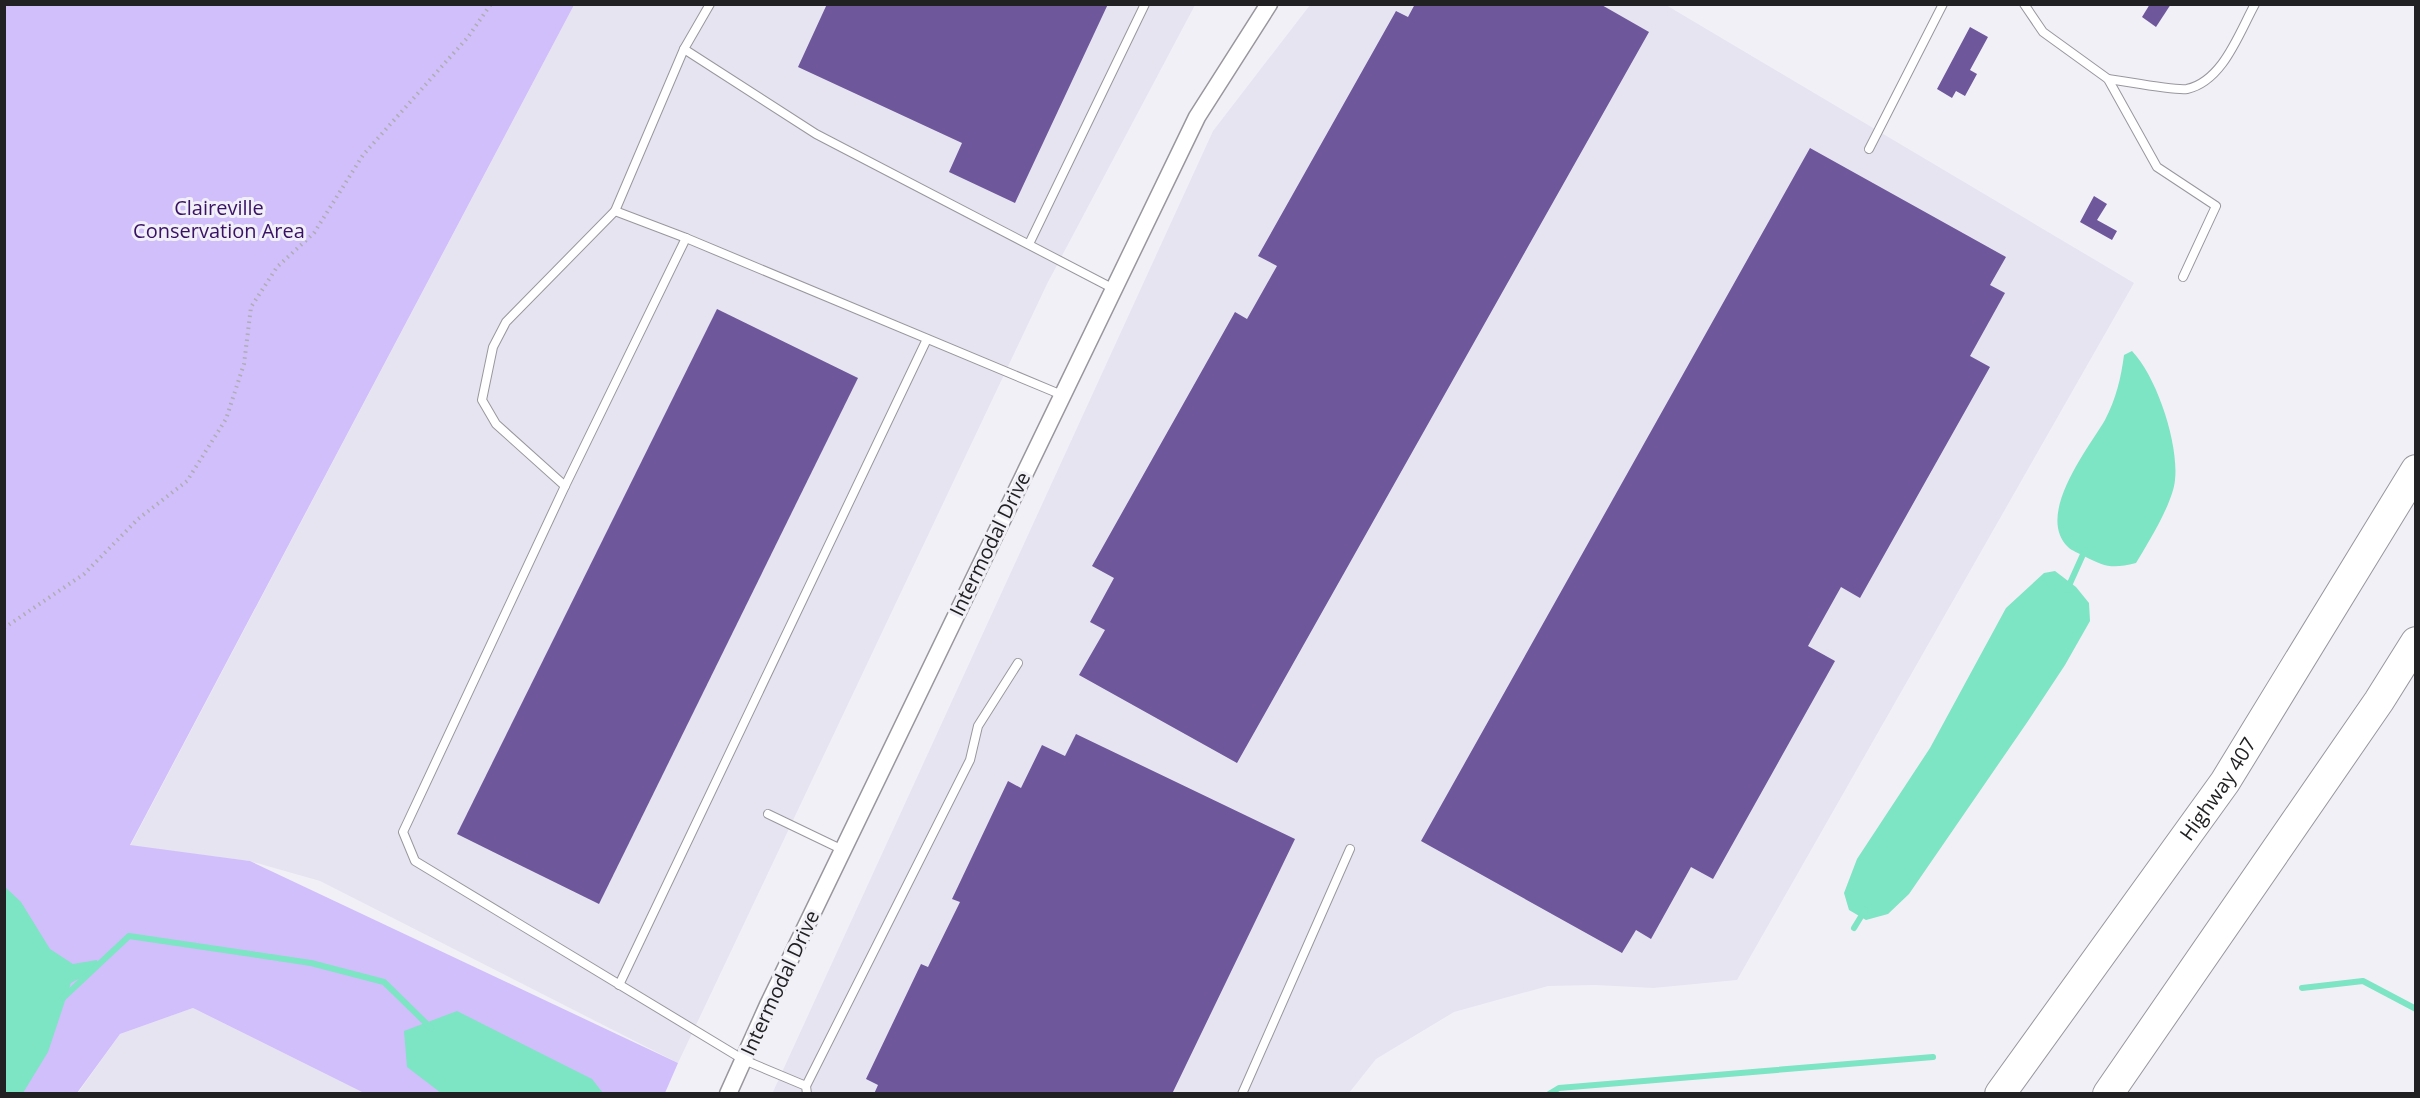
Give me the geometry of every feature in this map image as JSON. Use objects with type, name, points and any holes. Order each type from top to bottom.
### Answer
[{"type":"highway","name":"Highway 407","points":[[2000,1094],[2225,782],[2415,470]]},
{"type":"highway","points":[[2108,1094],[2379,701],[2415,642]]},
{"type":"street","name":"Intermodal Drive","points":[[728,1094],[843,850],[1197,117],[1269,4]]},
{"type":"lane","points":[[565,486],[496,424],[482,400],[493,347],[506,322],[615,211],[684,49],[710,4]]},
{"type":"lane","points":[[1029,244],[1145,4]]},
{"type":"lane","points":[[1869,149],[1943,4]]},
{"type":"lane","points":[[2024,4],[2043,32],[2108,79],[2157,167],[2216,206],[2183,277]]},
{"type":"lane","points":[[2108,79],[2186,89],[2206,81],[2221,65],[2255,4]]},
{"type":"lane","points":[[684,49],[816,134],[1114,289]]},
{"type":"lane","points":[[615,211],[686,238],[1062,395]]},
{"type":"lane","points":[[686,238],[565,486],[403,832],[415,861],[744,1060],[807,1090],[970,760],[978,726],[1018,663]]},
{"type":"lane","points":[[619,985],[927,339]]},
{"type":"lane","points":[[768,814],[843,850]]},
{"type":"lane","points":[[1242,1094],[1350,849]]},
{"type":"path","points":[[4,628],[84,574],[138,519],[187,481],[226,419],[244,364],[251,307],[278,267],[314,234],[363,155],[468,37],[491,4]]},
{"type":"shaded area","points":[[574,5],[1195,5],[1047,284],[678,1063],[320,881],[250,861],[130,846]]},
{"type":"shaded area","points":[[1310,5],[1666,5],[2134,283],[1737,980],[1653,988],[1595,985],[1548,986],[1454,1012],[1376,1059],[1349,1093],[772,1094],[1213,131]]},
{"type":"shaded area","points":[[2132,351],[2150,377],[2170,430],[2175,480],[2165,511],[2136,563],[2109,566],[2091,560],[2068,547],[2059,534],[2057,518],[2068,482],[2112,404],[2120,380],[2124,355]]},
{"type":"shaded area","points":[[2055,571],[2076,587],[2089,603],[2090,621],[2065,665],[2026,724],[1909,894],[1888,914],[1866,920],[1849,910],[1844,893],[1857,859],[1930,748],[2006,608],[2044,573]]},
{"type":"shaded area","points":[[4,886],[21,902],[50,949],[73,964],[97,960],[99,968],[71,983],[48,1052],[23,1093],[5,1093]]},
{"type":"shaded area","points":[[193,1008],[364,1093],[77,1094],[120,1034]]},
{"type":"shaded area","points":[[457,1011],[592,1079],[603,1093],[441,1093],[407,1067],[404,1031]]},
{"type":"green space","name":"Claireville Conservation Area","points":[[5,5],[574,5],[130,845],[250,861],[678,1063],[665,1093],[364,1093],[193,1008],[120,1034],[77,1093],[5,1094]]},
{"type":"building","points":[[827,4],[1108,4],[1015,203],[949,172],[962,143],[798,67]]},
{"type":"building","points":[[1415,4],[1600,4],[1649,32],[1237,763],[1079,675],[1105,630],[1090,622],[1114,578],[1092,566],[1235,312],[1247,319],[1277,266],[1258,256],[1396,11],[1408,17]]},
{"type":"building","points":[[2150,4],[2171,4],[2156,27],[2142,17]]},
{"type":"building","points":[[1970,27],[1988,37],[1970,70],[1977,74],[1965,96],[1956,91],[1952,98],[1937,89]]},
{"type":"building","points":[[1810,148],[2006,257],[1990,285],[2005,293],[1970,356],[1990,367],[1860,598],[1841,587],[1808,646],[1835,661],[1713,879],[1691,867],[1651,939],[1636,930],[1622,953],[1421,841]]},
{"type":"building","points":[[2094,196],[2107,204],[2097,220],[2117,231],[2112,240],[2080,222]]},
{"type":"building","points":[[717,309],[858,378],[599,904],[457,834]]},
{"type":"building","points":[[1076,734],[1295,839],[1172,1094],[874,1094],[878,1085],[866,1079],[921,964],[928,967],[960,902],[952,899],[1008,781],[1021,788],[1042,745],[1065,756]]},
{"type":"waterway","points":[[2067,590],[2085,550]]},
{"type":"waterway","points":[[1854,928],[1865,910]]},
{"type":"waterway","points":[[63,998],[129,936],[311,963],[384,982],[431,1028]]},
{"type":"waterway","points":[[2302,988],[2363,981],[2416,1009]]},
{"type":"waterway","points":[[1549,1094],[1559,1088],[1933,1057]]}]
